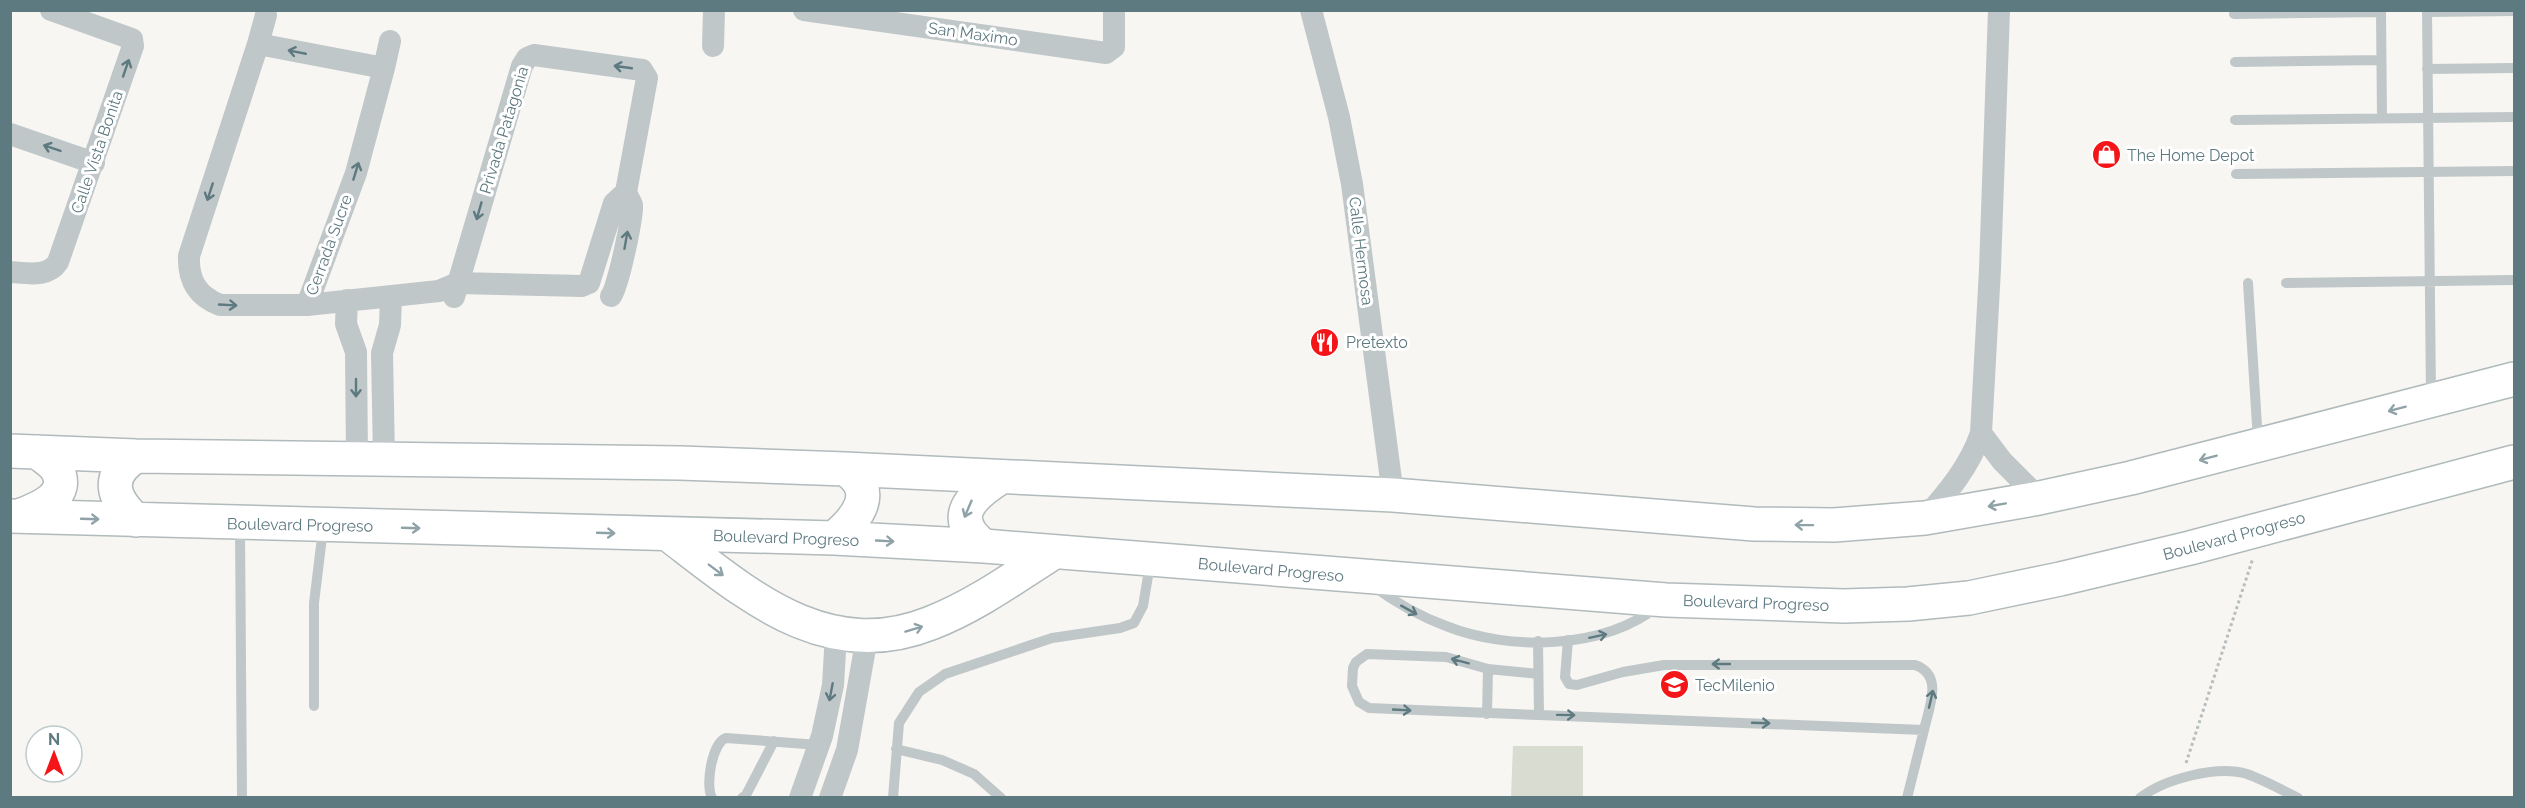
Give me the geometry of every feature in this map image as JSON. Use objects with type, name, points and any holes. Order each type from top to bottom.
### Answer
[{"type":"main road","points":[[24,451],[136,456],[681,463],[845,469],[1393,495],[1754,524],[1834,525],[1925,518],[2039,498],[2131,477],[2514,379]]},
{"type":"main road","points":[[15,516],[43,507],[53,500],[59,488],[56,468],[24,451]]},
{"type":"main road","points":[[136,456],[124,463],[117,474],[115,487],[117,500],[136,520]]},
{"type":"main road","name":"Boulevard Progreso","points":[[15,516],[240,524],[834,538],[984,546],[1360,578],[1666,600],[1844,606],[1908,604],[1969,597],[2060,579],[2263,528],[2509,462]]},
{"type":"main road","points":[[834,538],[857,516],[862,503],[862,487],[856,476],[845,469]]},
{"type":"main road","points":[[984,546],[970,536],[963,521],[967,508],[975,496],[1001,477]]},
{"type":"main road","points":[[669,535],[766,606],[798,623],[852,635],[906,632],[932,623],[966,606],[1054,552]]},
{"type":"street","name":"Calle Vista Bonita","points":[[10,272],[51,271],[58,262],[134,42],[132,39],[51,10]]},
{"type":"street","points":[[713,46],[714,10]]},
{"type":"street","name":"San Maximo","points":[[804,10],[1107,53],[1114,47],[1114,10]]},
{"type":"street","name":"Calle Hermosa","points":[[1311,10],[1339,117],[1352,184],[1393,495]]},
{"type":"street","points":[[1925,518],[1950,490],[1974,454],[1981,433],[1990,269],[1999,10]]},
{"type":"street","name":"Cerrada Sucre","points":[[266,15],[189,256],[188,270],[192,282],[201,294],[220,305],[307,305],[356,173],[390,41]]},
{"type":"street","points":[[258,44],[384,68]]},
{"type":"street","name":"Privada Patagonia","points":[[450,290],[522,66],[527,58],[534,55],[642,70],[647,78],[626,192],[632,204],[620,278],[611,296]]},
{"type":"street","points":[[10,134],[94,163]]},
{"type":"street","name":"Privada Patagonia","points":[[590,283],[614,203],[626,192]]},
{"type":"street","points":[[307,305],[450,290],[582,286],[590,283],[611,296]]},
{"type":"street","points":[[450,290],[594,299],[611,296]]},
{"type":"street","points":[[370,458],[382,353],[390,325],[391,296]]},
{"type":"street","points":[[347,300],[346,324],[356,352],[370,458]]},
{"type":"street","points":[[356,352],[382,353]]},
{"type":"street","points":[[1981,433],[2002,462],[2039,498]]},
{"type":"street","points":[[800,798],[819,745],[833,686],[852,635]]},
{"type":"street","points":[[830,798],[849,741],[852,635]]},
{"type":"lane","points":[[2431,399],[2427,11],[2514,11]]},
{"type":"lane","points":[[2234,14],[2381,12],[2382,118]]},
{"type":"lane","points":[[2235,62],[2381,60]]},
{"type":"lane","points":[[2427,69],[2514,68]]},
{"type":"lane","points":[[2235,120],[2514,117]]},
{"type":"lane","points":[[2236,174],[2514,171]]},
{"type":"lane","points":[[2286,283],[2514,280]]},
{"type":"lane","points":[[2248,283],[2259,444]]},
{"type":"lane","points":[[240,524],[242,798]]},
{"type":"lane","points":[[314,706],[314,603],[324,525]]},
{"type":"lane","points":[[893,798],[899,723],[919,692],[945,674],[1052,638],[1120,628],[1134,623],[1143,606],[1151,561]]},
{"type":"lane","points":[[1360,578],[1393,601],[1420,616],[1448,627],[1481,636],[1538,641],[1602,636],[1623,629],[1644,618],[1666,600]]},
{"type":"lane","points":[[1568,640],[1565,677],[1569,684],[1577,685],[1623,672],[1664,665],[1915,665],[1923,668],[1929,673],[1933,687],[1907,798]]},
{"type":"lane","points":[[1538,641],[1539,715]]},
{"type":"lane","points":[[1538,674],[1488,669],[1446,657],[1367,654],[1356,662],[1352,686],[1359,702],[1369,708],[1923,730]]},
{"type":"lane","points":[[1487,714],[1488,669]]},
{"type":"lane","points":[[712,798],[709,792],[709,781],[716,746],[720,740],[726,738],[819,745]]},
{"type":"lane","points":[[742,798],[746,795],[774,741]]},
{"type":"lane","points":[[896,749],[942,760],[974,774],[1001,798]]},
{"type":"lane","points":[[2140,798],[2181,779],[2212,771],[2246,774],[2298,798]]},
{"type":"path","points":[[2181,779],[2263,528]]},
{"type":"shaded area","points":[[1513,746],[1583,746],[1583,797],[1511,797]]},
{"type":"place","name":"The Home Depot","points":[[2106,155]]},
{"type":"place","name":"Pretexto","points":[[1325,342]]},
{"type":"place","name":"TecMilenio","points":[[1674,685]]}]
